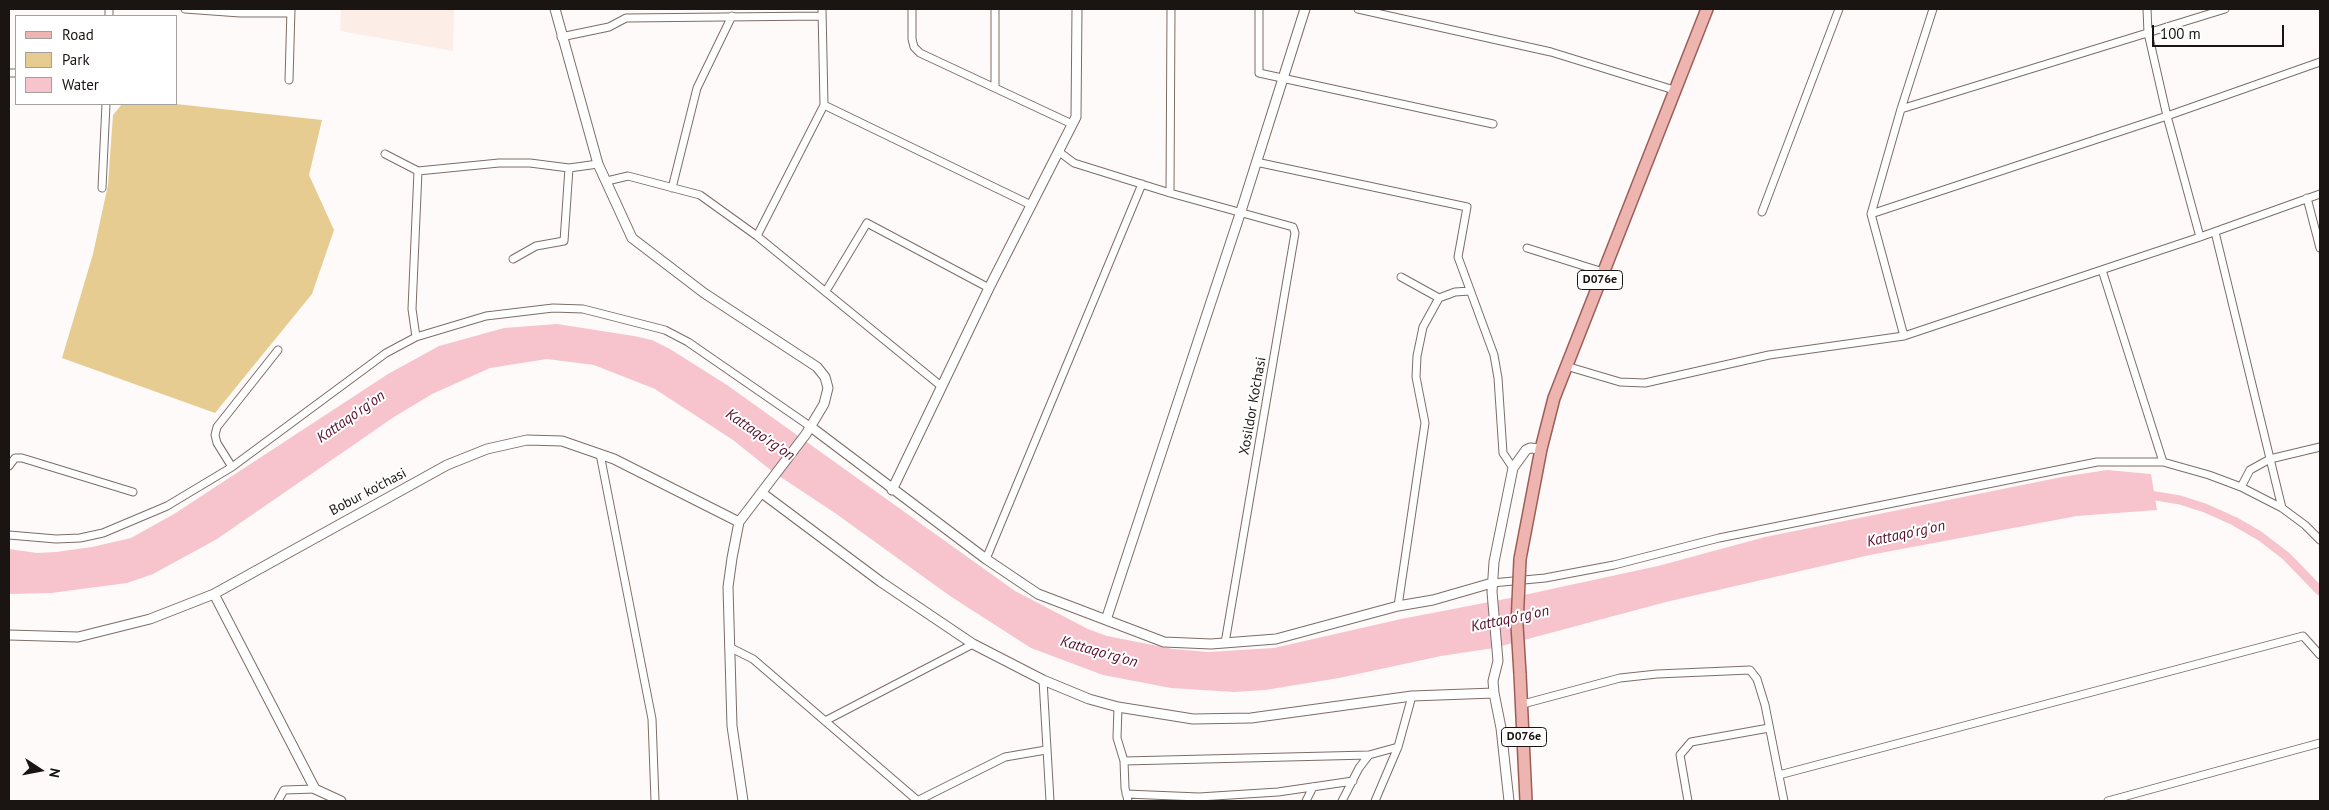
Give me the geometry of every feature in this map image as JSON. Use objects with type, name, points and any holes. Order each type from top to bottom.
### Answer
[{"type":"main road","name":"D076e","points":[[1526,801],[1523,704],[1517,625],[1520,559],[1541,449],[1566,366],[1707,9]]},
{"type":"street","points":[[185,9],[240,13],[291,11],[289,80]]},
{"type":"street","points":[[555,9],[561,37],[598,164],[632,238],[704,293],[817,367],[825,377],[828,388],[824,404],[808,431],[739,522],[728,588],[732,726],[743,801]]},
{"type":"street","points":[[912,9],[912,39],[914,47],[920,53],[1072,124]]},
{"type":"street","points":[[995,9],[995,88]]},
{"type":"street","points":[[892,490],[989,288],[1076,117],[1077,9]]},
{"type":"street","points":[[1170,193],[1171,9]]},
{"type":"street","points":[[1259,9],[1259,73],[1493,124]]},
{"type":"street","points":[[1106,620],[1241,211],[1304,9]]},
{"type":"street","points":[[1358,9],[1551,52],[1674,90]]},
{"type":"street","points":[[1762,212],[1839,9]]},
{"type":"street","points":[[1904,336],[1871,214],[1901,109],[1933,9]]},
{"type":"street","points":[[2147,9],[2148,33],[2167,116],[2200,237]]},
{"type":"street","points":[[1901,109],[2225,9]]},
{"type":"street","points":[[561,37],[609,27],[626,18],[822,12],[824,105],[757,236]]},
{"type":"street","points":[[672,188],[697,88],[732,16]]},
{"type":"street","points":[[1871,214],[2167,116],[2320,62]]},
{"type":"street","points":[[102,188],[106,105]]},
{"type":"street","points":[[824,105],[1031,205]]},
{"type":"street","points":[[1058,151],[1074,163],[1170,193],[1241,211]]},
{"type":"street","points":[[385,154],[418,171],[499,163],[530,163],[569,168],[598,164]]},
{"type":"street","points":[[1256,162],[1466,207],[1458,256],[1494,356],[1498,378],[1503,454],[1513,468]]},
{"type":"street","points":[[513,259],[536,246],[564,242],[569,168]]},
{"type":"street","points":[[416,337],[412,309],[418,171]]},
{"type":"street","points":[[607,181],[628,176],[700,195],[757,236],[941,386]]},
{"type":"street","points":[[986,560],[1142,184]]},
{"type":"street","points":[[1566,366],[1620,382],[1646,383],[1769,355],[1904,336],[2215,232],[2320,194]]},
{"type":"street","points":[[2307,198],[2320,248]]},
{"type":"street","name":"Xosildor Ko’chasi","points":[[1225,643],[1295,233],[1293,227],[1241,211]]},
{"type":"street","points":[[826,291],[867,223],[989,288]]},
{"type":"street","points":[[2215,232],[2282,508]]},
{"type":"street","points":[[1527,248],[1603,272]]},
{"type":"street","points":[[2102,270],[2163,462]]},
{"type":"street","points":[[1401,277],[1439,298]]},
{"type":"street","points":[[1398,606],[1426,423],[1416,376],[1417,356],[1423,327],[1439,298],[1455,292],[1470,291]]},
{"type":"street","points":[[9,534],[56,539],[80,538],[103,533],[167,506],[232,467],[386,353],[416,337],[486,316],[553,308],[583,309],[665,330],[704,353],[986,560],[1038,594],[1164,642],[1225,643],[1276,639],[1398,606],[1614,566],[1738,534],[2097,462],[2163,462],[2241,487],[2282,508],[2305,525],[2320,540]]},
{"type":"street","points":[[232,467],[217,443],[214,435],[217,427],[278,350]]},
{"type":"street","name":"Bobur ko'chasi","points":[[9,635],[78,637],[150,619],[214,594],[439,470],[487,448],[526,440],[562,441],[614,459],[739,522]]},
{"type":"street","points":[[1509,801],[1501,728],[1493,681],[1498,654],[1492,588],[1498,533],[1513,468],[1526,450],[1530,448],[1541,449]]},
{"type":"street","points":[[2241,487],[2250,470],[2270,459],[2320,448]]},
{"type":"street","points":[[600,454],[652,719],[655,801]]},
{"type":"street","points":[[9,466],[15,458],[22,458],[133,492]]},
{"type":"street","points":[[762,493],[881,582],[973,644],[1043,680],[1089,699],[1118,707],[1193,718],[1251,718],[1412,696],[1494,693]]},
{"type":"street","points":[[214,594],[315,789]]},
{"type":"street","points":[[1779,775],[2303,636],[2320,655]]},
{"type":"street","points":[[825,721],[973,644]]},
{"type":"street","points":[[729,647],[753,659],[918,801],[1005,757],[1046,750]]},
{"type":"street","points":[[1523,704],[1620,678],[1657,674],[1750,670],[1757,679],[1784,801]]},
{"type":"street","points":[[1043,680],[1050,801]]},
{"type":"street","points":[[1375,801],[1398,747],[1412,696]]},
{"type":"street","points":[[1118,707],[1117,738],[1124,761],[1127,798],[1199,797],[1313,787],[1353,780]]},
{"type":"street","points":[[1688,801],[1680,755],[1691,742],[1769,728]]},
{"type":"street","points":[[2108,801],[2320,743]]},
{"type":"street","points":[[1124,761],[1369,754],[1398,747]]},
{"type":"street","points":[[1342,801],[1369,754]]},
{"type":"street","points":[[1306,801],[1313,787]]},
{"type":"street","points":[[278,801],[284,790],[315,789],[341,801]]},
{"type":"shaded area","points":[[341,9],[454,9],[453,51],[340,31]]},
{"type":"green space","points":[[178,104],[322,120],[309,175],[334,230],[312,294],[215,413],[62,358],[93,254],[108,185],[113,115],[121,105]]},
{"type":"water","points":[[557,324],[634,336],[652,340],[670,349],[727,385],[1015,591],[1088,629],[1107,636],[1173,649],[1208,652],[1274,648],[1401,619],[1658,566],[1765,537],[2062,477],[2107,470],[2151,474],[2157,510],[2077,516],[1870,555],[1666,602],[1494,648],[1441,656],[1339,678],[1265,690],[1234,692],[1171,688],[1103,675],[1031,648],[950,596],[835,513],[773,472],[733,440],[655,389],[594,365],[547,359],[490,368],[432,394],[394,417],[217,539],[153,574],[127,583],[51,593],[9,594],[9,549],[37,553],[56,552],[92,547],[131,538],[174,514],[388,374],[439,346],[504,328]]},
{"type":"waterway","name":"Kattaqo'rg'on","points":[[2144,494],[2180,500],[2205,508],[2234,521],[2260,536],[2286,556],[2320,591]]}]
